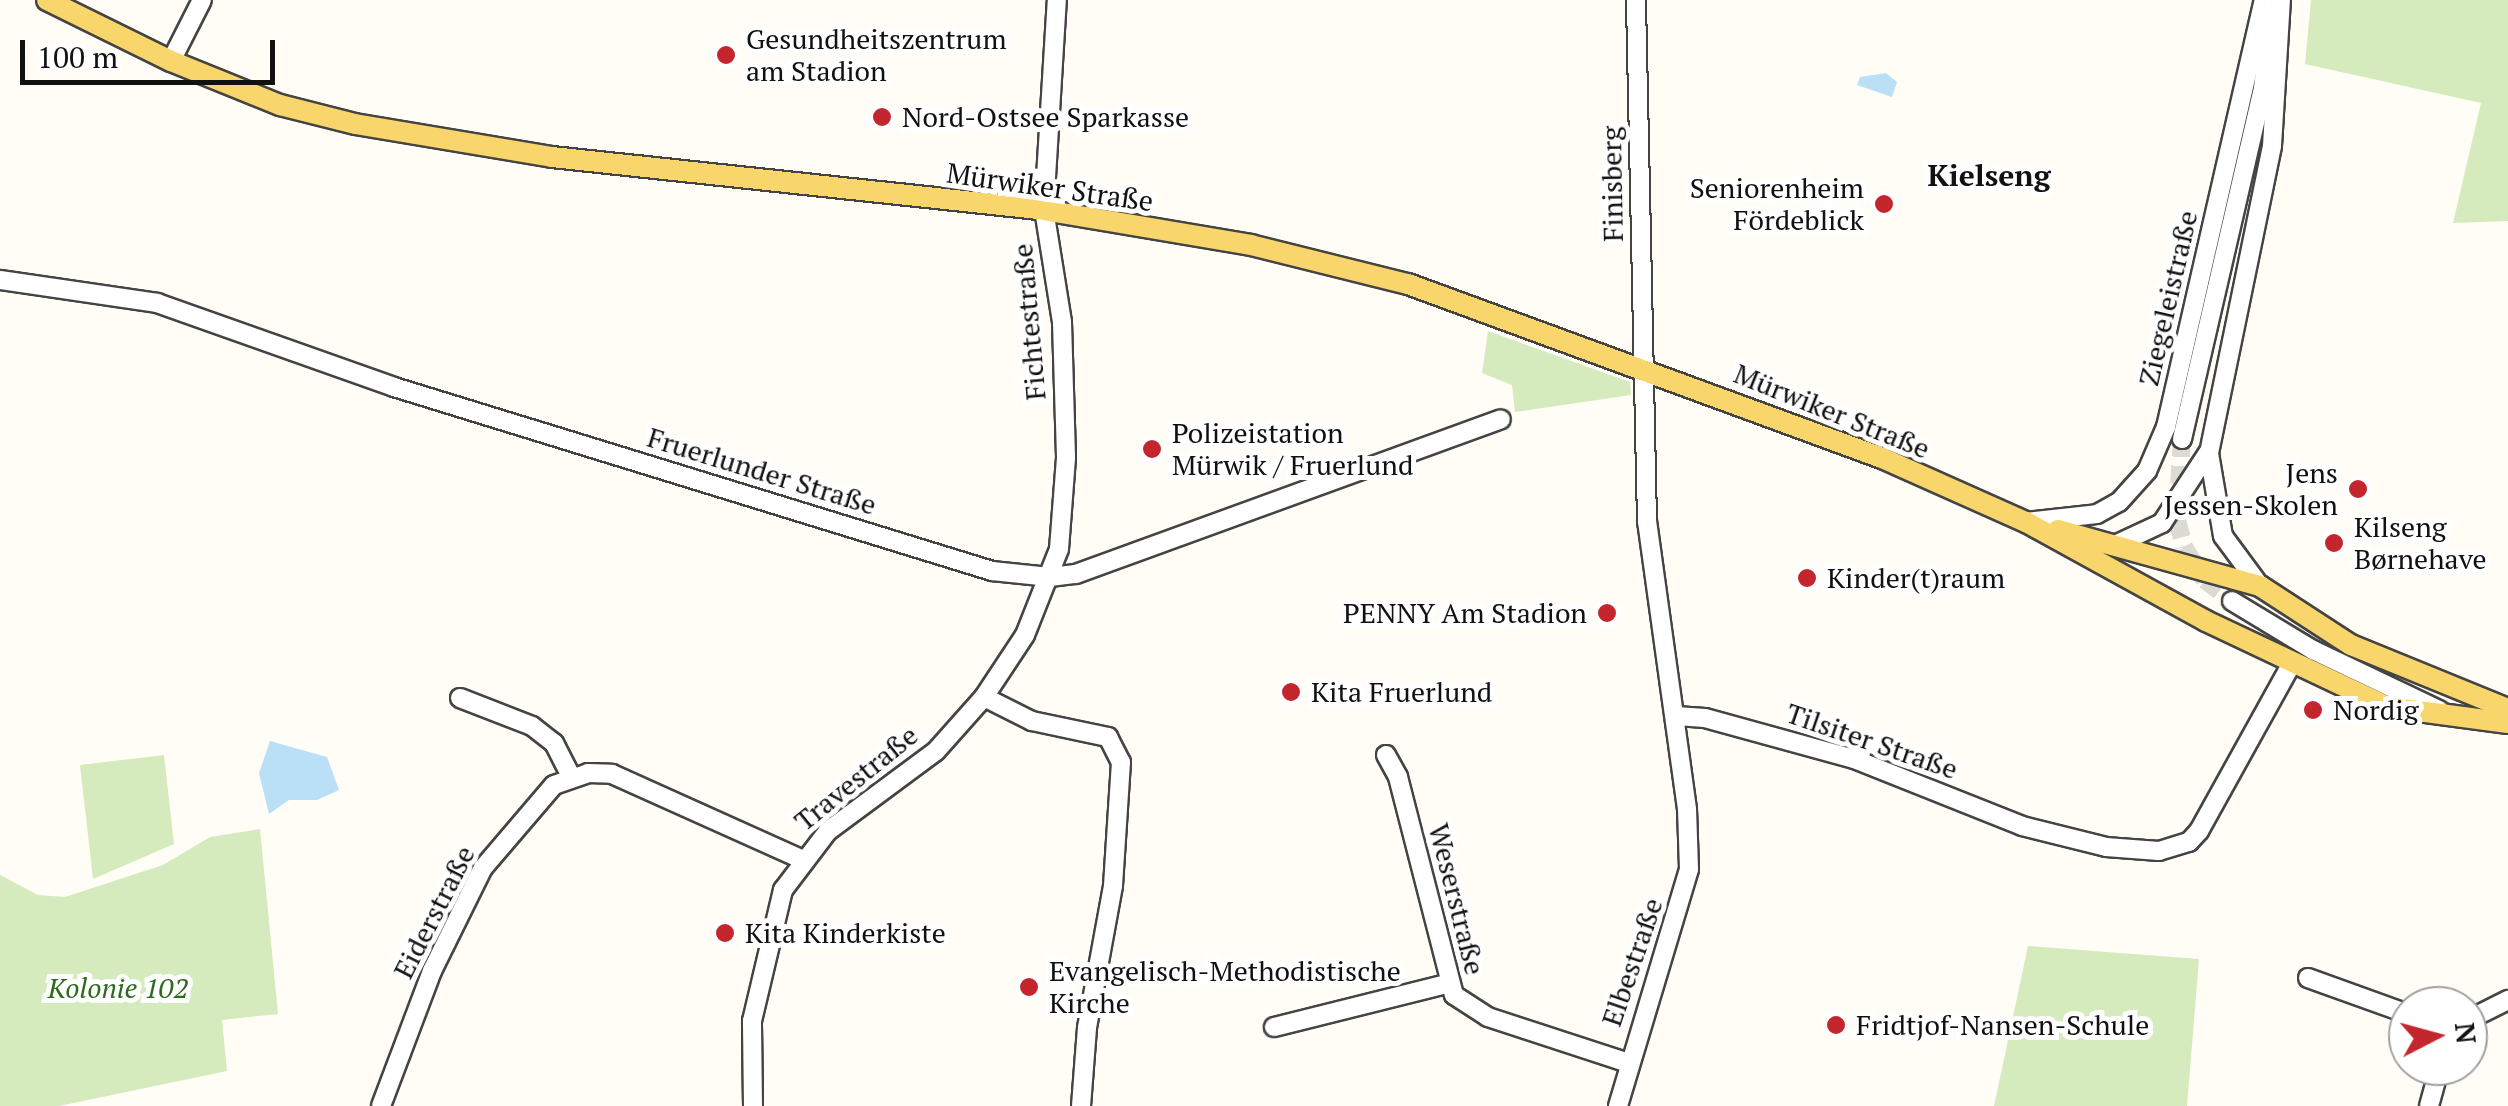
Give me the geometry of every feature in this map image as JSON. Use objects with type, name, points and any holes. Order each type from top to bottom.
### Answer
[{"type":"main road","name":"Mürwiker Straße","points":[[47,0],[171,61],[280,105],[446,140],[1044,210],[1331,263],[1643,367],[2026,522],[2292,663],[2388,707],[2508,723]]},
{"type":"main road","name":"Mürwiker Straße","points":[[2026,522],[2260,586],[2351,645],[2508,708]]},
{"type":"street","points":[[171,61],[202,0]]},
{"type":"street","name":"Fichtestraße","points":[[1050,577],[1064,522],[1066,457],[1062,322],[1044,210],[1057,0]]},
{"type":"street","name":"Finisberg","points":[[1636,0],[1643,367]]},
{"type":"street","name":"Ziegeleistraße","points":[[2026,522],[2097,514],[2120,502],[2147,471],[2166,427],[2264,0]]},
{"type":"street","name":"Ziegeleistraße","points":[[2182,438],[2263,88],[2273,0]]},
{"type":"street","points":[[2052,535],[2081,545],[2118,545],[2162,524],[2208,453],[2272,146],[2281,0]]},
{"type":"street","name":"Fruerlunder Straße","points":[[0,280],[157,303],[394,386],[956,560],[1050,577],[1089,569],[1501,419]]},
{"type":"street","points":[[1643,367],[1647,522],[1676,716]]},
{"type":"street","points":[[2208,453],[2223,536],[2260,586]]},
{"type":"street","name":"Travestraße","points":[[754,1106],[752,1021],[762,964],[783,890],[800,859],[936,751],[984,696],[1025,635],[1050,577]]},
{"type":"street","points":[[2232,601],[2314,650],[2458,719]]},
{"type":"street","name":"Tilsiter Straße","points":[[1676,716],[1705,718],[1854,759],[2022,826],[2106,847],[2159,851],[2189,842],[2199,831],[2292,663]]},
{"type":"street","points":[[984,696],[1032,721],[1108,737],[1121,762],[1114,886],[1086,1028],[1081,1106]]},
{"type":"street","points":[[460,698],[532,726],[554,743],[570,776],[612,774],[800,859]]},
{"type":"street","name":"Elbestraße","points":[[1618,1106],[1626,1062],[1670,946],[1688,869],[1676,716]]},
{"type":"street","name":"Weserstraße","points":[[1386,755],[1398,778],[1446,984],[1488,1017],[1626,1062]]},
{"type":"street","name":"Eiderstraße","points":[[381,1106],[424,989],[482,868],[534,804],[570,776]]},
{"type":"street","points":[[2308,978],[2388,1007]]},
{"type":"street","points":[[1274,1027],[1446,984]]},
{"type":"green space","points":[[2311,0],[2508,0],[2508,221],[2453,223],[2481,103],[2305,64]]},
{"type":"green space","points":[[1488,331],[1630,382],[1631,395],[1515,412],[1512,385],[1482,373]]},
{"type":"green space","points":[[164,755],[174,844],[93,879],[80,765]]},
{"type":"green space","name":"Kolonie 102","points":[[260,829],[278,1014],[222,1020],[227,1071],[59,1106],[0,1106],[0,875],[38,895],[65,897],[163,865],[210,837]]},
{"type":"green space","points":[[2028,946],[2199,959],[2187,1106],[1994,1106]]},
{"type":"water","points":[[1886,73],[1897,82],[1892,97],[1857,85],[1860,77]]},
{"type":"water","points":[[270,741],[327,757],[339,790],[317,800],[289,800],[269,814],[259,773]]},
{"type":"tunnel","points":[[2182,439],[2177,520],[2184,547],[2205,580],[2232,601]]},
{"type":"place","name":"Gesundheitszentrum am Stadion","points":[[726,55]]},
{"type":"place","name":"Nord-Ostsee Sparkasse","points":[[882,117]]},
{"type":"place","name":"Seniorenheim Fördeblick","points":[[1884,204]]},
{"type":"place","name":"Polizeistation Mürwik / Fruerlund","points":[[1152,449]]},
{"type":"place","name":"Jens Jessen-Skolen","points":[[2358,489]]},
{"type":"place","name":"Kilseng Børnehave","points":[[2334,543]]},
{"type":"place","name":"Kinder(t)raum","points":[[1807,578]]},
{"type":"place","name":"PENNY Am Stadion","points":[[1607,613]]},
{"type":"place","name":"Kita Fruerlund","points":[[1291,692]]},
{"type":"place","name":"Nordig","points":[[2313,710]]},
{"type":"place","name":"Kita Kinderkiste","points":[[725,933]]},
{"type":"place","name":"Evangelisch-Methodistische Kirche","points":[[1029,987]]},
{"type":"place","name":"Fridtjof-Nansen-Schule","points":[[1836,1025]]},
{"type":"district","name":"Kielseng","points":[[1989,175]]}]
